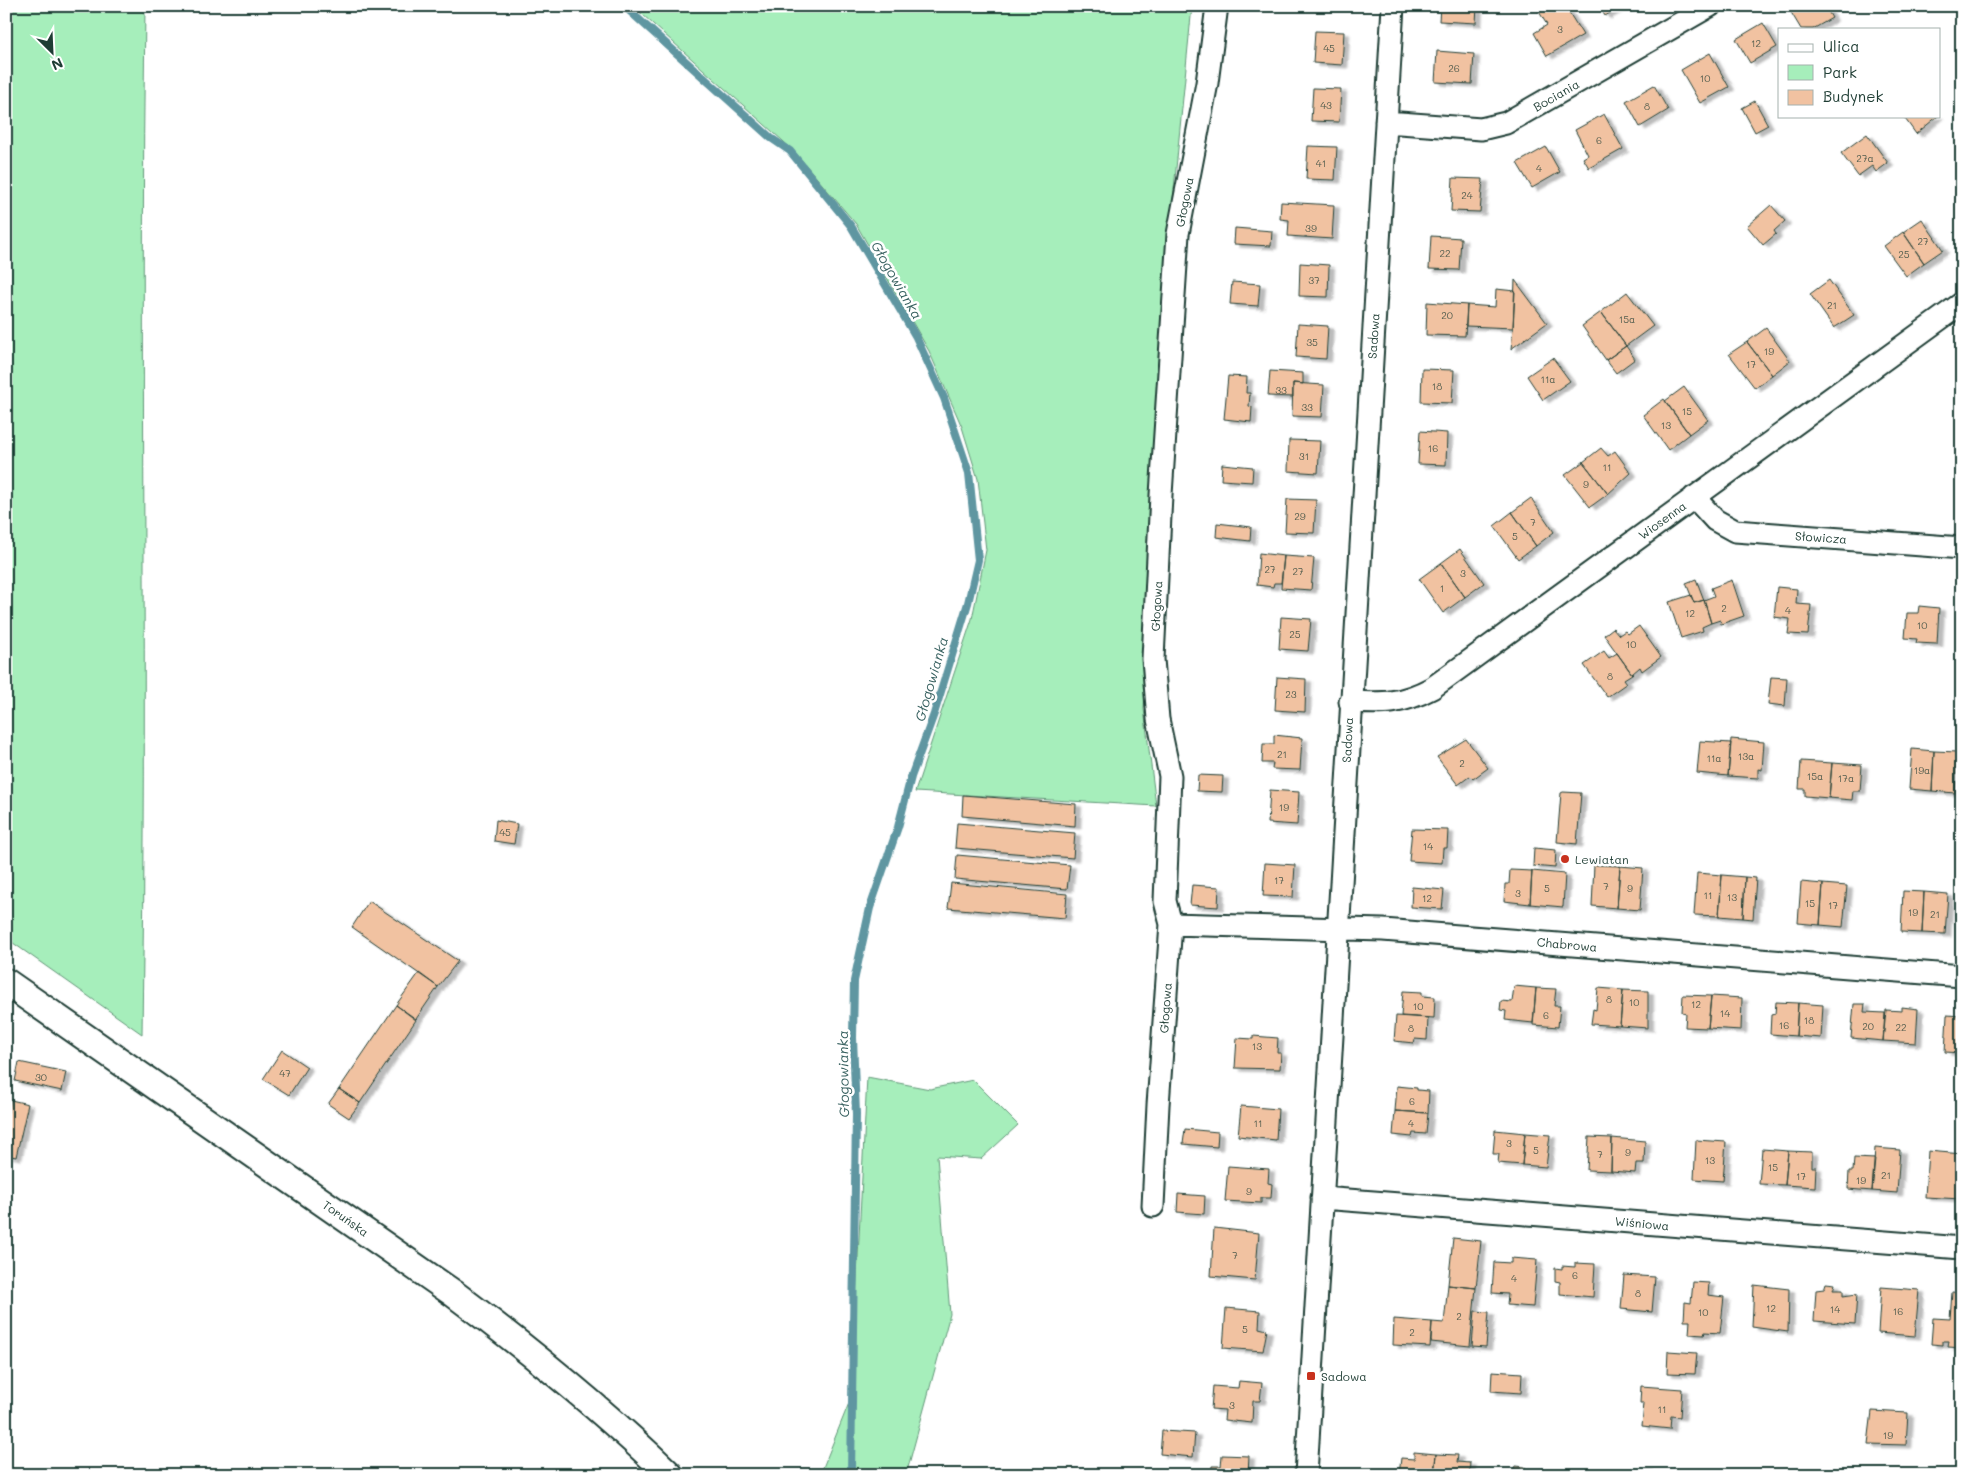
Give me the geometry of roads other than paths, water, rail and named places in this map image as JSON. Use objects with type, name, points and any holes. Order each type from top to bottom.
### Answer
[{"type":"street","name":"Głogowa","points":[[1153,1206],[1171,924],[1165,901],[1170,776],[1158,719],[1153,659],[1161,495],[1178,234],[1207,83],[1217,6]]},
{"type":"street","name":"Sadowa","points":[[1306,1475],[1350,702],[1393,6]]},
{"type":"street","name":"Bociania","points":[[1386,122],[1481,129],[1506,123],[1710,6]]},
{"type":"street","name":"Wiosenna","points":[[1350,702],[1379,703],[1412,699],[1432,688],[1962,303]]},
{"type":"street","name":"Słowicza","points":[[1694,497],[1715,520],[1735,531],[1962,548]]},
{"type":"street","name":"Chabrowa","points":[[1171,924],[1337,928],[1962,976]]},
{"type":"street","name":"Toruńska","points":[[6,982],[453,1292],[520,1344],[630,1436],[670,1475]]},
{"type":"street","name":"Wiśniowa","points":[[1322,1198],[1962,1248]]},
{"type":"waterway","name":"Głogowianka","points":[[624,6],[771,138],[790,151],[851,226],[916,337],[944,398],[969,473],[978,560],[968,603],[934,714],[911,777],[898,827],[870,908],[854,981],[853,1038],[856,1114],[851,1475]]},
{"type":"place","name":"Lewiatan","points":[[1565,859]]},
{"type":"place","name":"Sadowa","points":[[1311,1376]]}]
